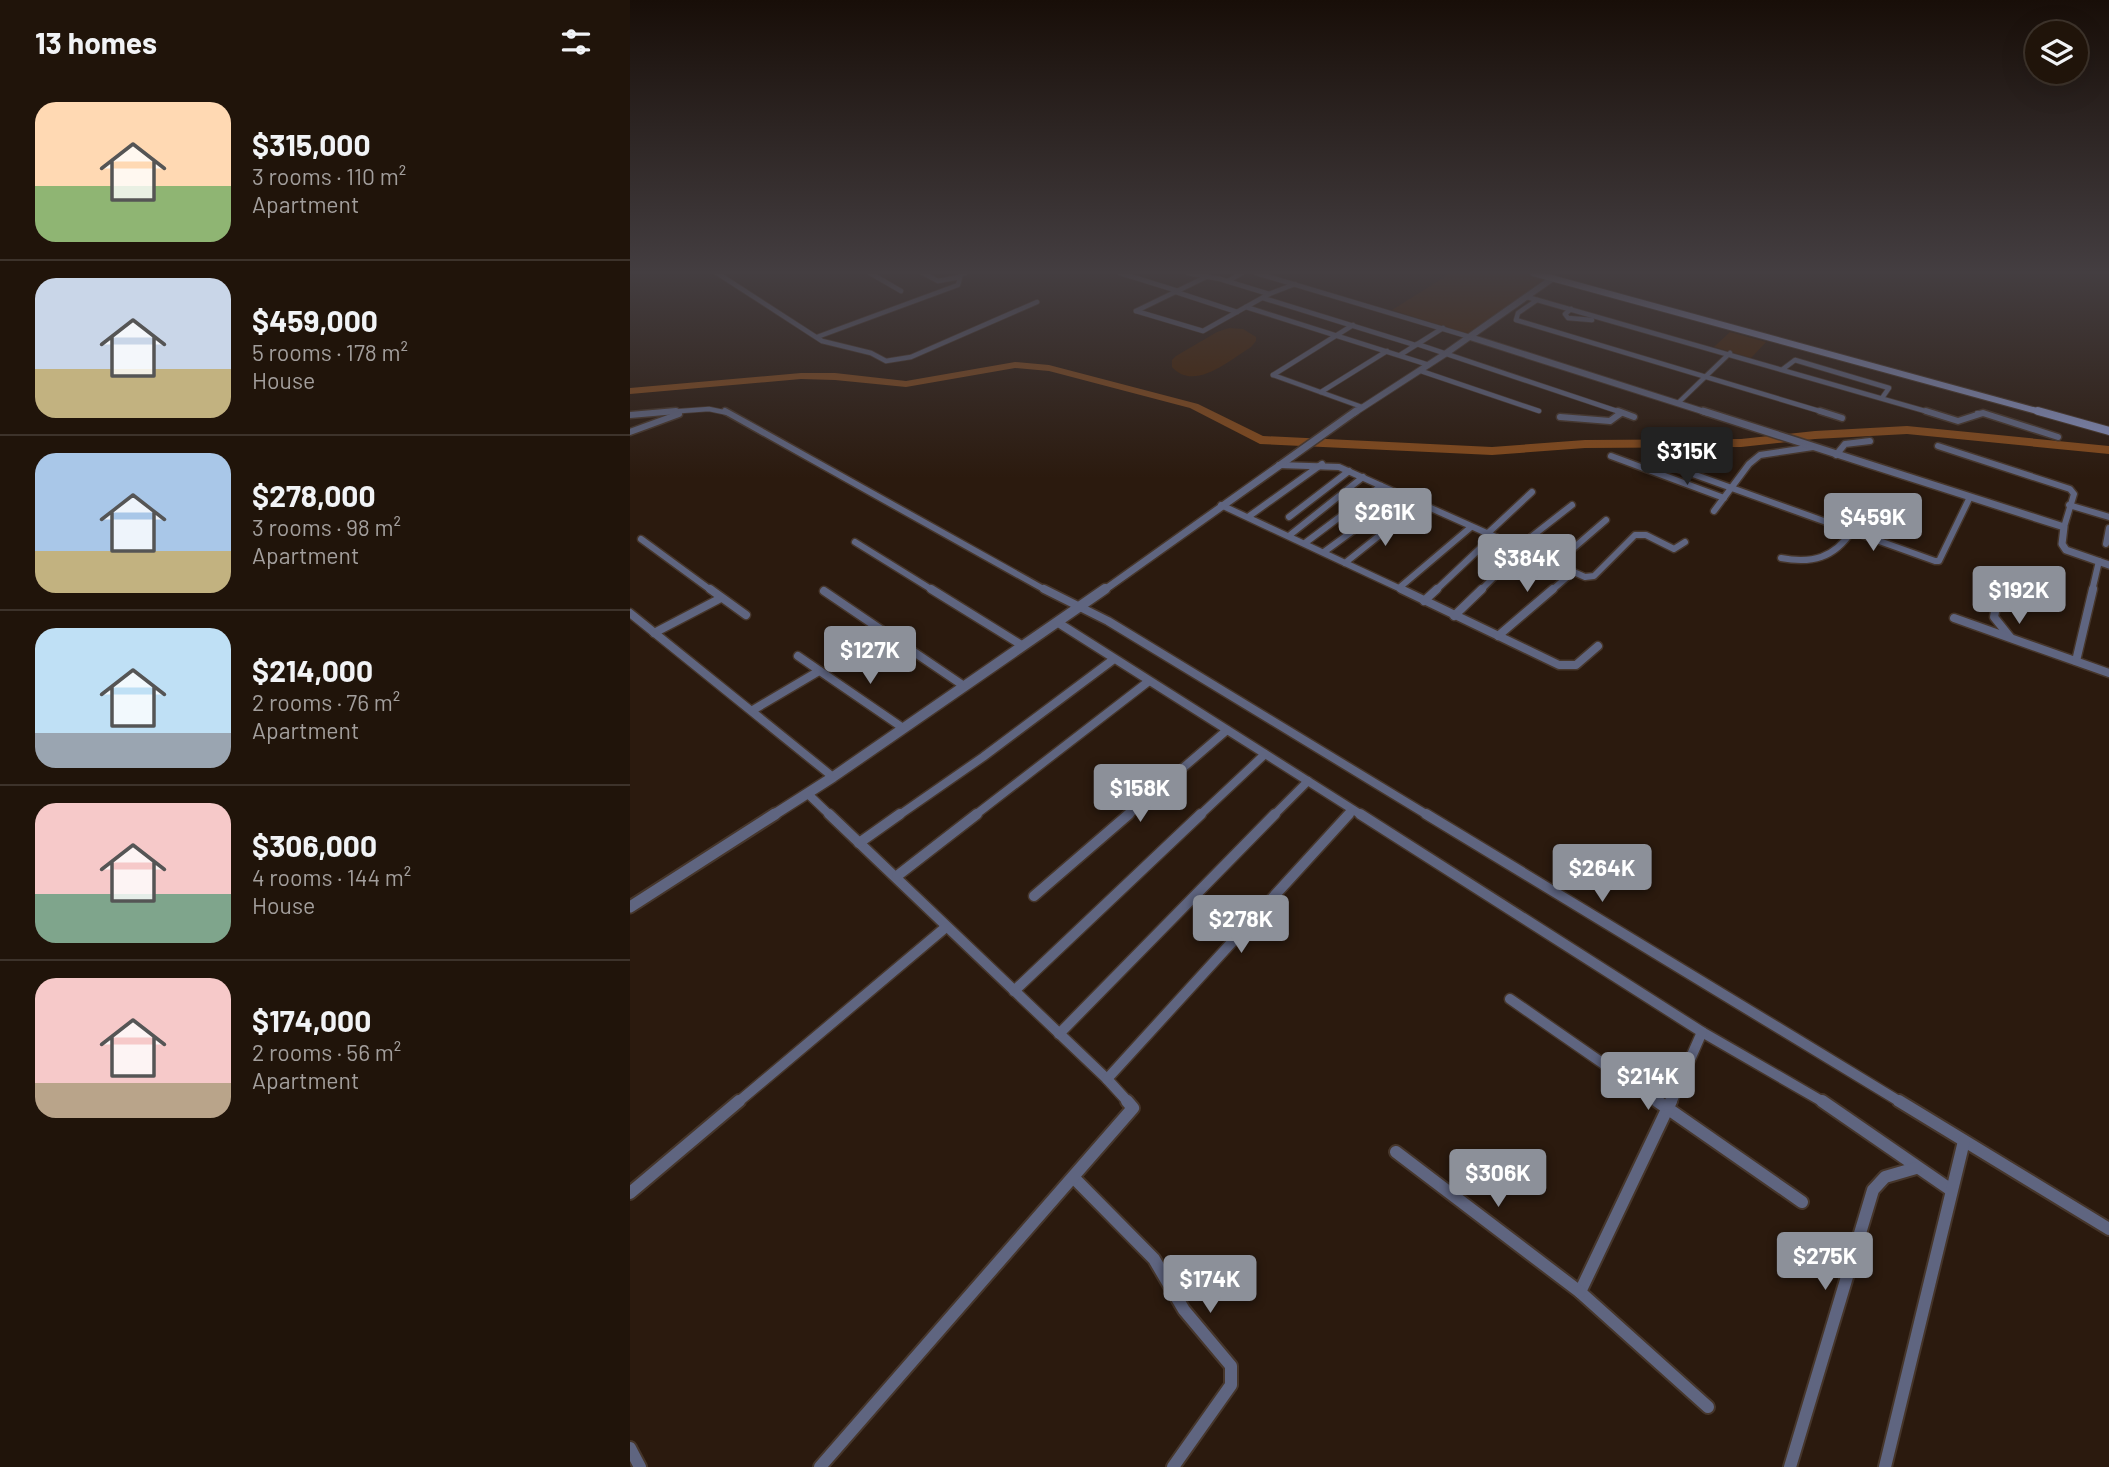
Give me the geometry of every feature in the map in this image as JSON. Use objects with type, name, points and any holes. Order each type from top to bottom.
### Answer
[{"type":"main road","points":[[1784,341],[2109,431]]},
{"type":"street","points":[[826,341],[836,346],[873,352],[886,361],[898,360],[946,341]]},
{"type":"street","points":[[1330,341],[1273,375],[1362,407]]},
{"type":"street","points":[[1354,341],[1429,365]]},
{"type":"street","points":[[1405,341],[1634,417]]},
{"type":"street","points":[[1400,355],[1422,341]]},
{"type":"street","points":[[630,907],[808,794],[1081,606],[1317,438],[1463,341]]},
{"type":"street","points":[[1484,341],[2064,527]]},
{"type":"street","points":[[1587,341],[1842,418]]},
{"type":"street","points":[[1688,341],[1961,421],[1983,413],[2058,436]]},
{"type":"street","points":[[1321,392],[1387,351]]},
{"type":"street","points":[[1678,403],[1730,353]]},
{"type":"street","points":[[1783,369],[1795,360],[1876,382],[1889,389],[1882,398]]},
{"type":"street","points":[[1421,371],[1539,411]]},
{"type":"street","points":[[630,432],[689,410]]},
{"type":"street","points":[[630,415],[689,410],[724,411],[1022,578],[1081,606],[2109,1228]]},
{"type":"street","points":[[1560,417],[1610,421],[1621,413]]},
{"type":"street","points":[[1836,455],[1845,444],[1870,441]]},
{"type":"street","points":[[1938,446],[2066,487],[2074,494],[2064,527],[2064,547],[2109,565]]},
{"type":"street","points":[[1714,511],[1749,464],[1760,455],[1812,447]]},
{"type":"street","points":[[1611,456],[1724,498]]},
{"type":"street","points":[[1651,459],[1938,561],[1970,497]]},
{"type":"street","points":[[1279,465],[1322,464],[1349,471],[1585,577],[1594,576],[1631,537],[1639,534],[1674,548],[1685,542]]},
{"type":"street","points":[[1248,517],[1322,464]]},
{"type":"street","points":[[1289,517],[1349,471]]},
{"type":"street","points":[[1290,535],[1363,477]]},
{"type":"street","points":[[1305,543],[1381,486]]},
{"type":"street","points":[[1424,601],[1532,492]]},
{"type":"street","points":[[1324,552],[1402,495]]},
{"type":"street","points":[[1221,505],[1290,535],[1545,659],[1568,666],[1582,661],[1598,646]]},
{"type":"street","points":[[1454,616],[1519,549],[1572,505]]},
{"type":"street","points":[[2069,505],[2109,517]]},
{"type":"street","points":[[1345,562],[1395,523],[1398,517]]},
{"type":"street","points":[[1555,564],[1606,520]]},
{"type":"street","points":[[1399,588],[1471,527]]},
{"type":"street","points":[[2106,544],[2109,528]]},
{"type":"street","points":[[1781,558],[1798,561],[1829,556],[1843,546],[1852,531]]},
{"type":"street","points":[[641,539],[746,615]]},
{"type":"street","points":[[855,542],[1023,646]]},
{"type":"street","points":[[2076,661],[2099,561]]},
{"type":"street","points":[[1498,636],[1573,572]]},
{"type":"street","points":[[824,592],[964,686]]},
{"type":"street","points":[[654,633],[721,598]]},
{"type":"street","points":[[1997,602],[1994,617],[2010,638]]},
{"type":"street","points":[[630,614],[753,710],[833,777]]},
{"type":"street","points":[[1954,618],[2109,673]]},
{"type":"street","points":[[1057,622],[1702,1032],[1874,1135],[1916,1168],[1951,1190]]},
{"type":"street","points":[[798,656],[903,728]]},
{"type":"street","points":[[859,843],[983,757],[1114,659]]},
{"type":"street","points":[[753,710],[818,671]]},
{"type":"street","points":[[897,876],[1149,681]]},
{"type":"street","points":[[1034,896],[1227,730]]},
{"type":"street","points":[[1014,991],[1265,754]]},
{"type":"street","points":[[1059,1034],[1308,782]]},
{"type":"street","points":[[808,794],[897,876],[946,927],[1107,1079],[1133,1108],[820,1467]]},
{"type":"street","points":[[1107,1079],[1353,810]]},
{"type":"street","points":[[630,1193],[946,927]]},
{"type":"street","points":[[1510,999],[1802,1202]]},
{"type":"street","points":[[1580,1292],[1702,1032]]},
{"type":"street","points":[[1885,1467],[1964,1140]]},
{"type":"street","points":[[1396,1152],[1580,1292],[1708,1407]]},
{"type":"street","points":[[1790,1467],[1873,1189],[1885,1177],[1916,1168]]},
{"type":"street","points":[[1074,1178],[1154,1259],[1184,1310],[1231,1366],[1231,1385],[1173,1467]]},
{"type":"street","points":[[630,1448],[640,1467]]},
{"type":"shaded area","points":[[1201,341],[1256,341],[1223,366],[1201,375],[1181,374],[1172,367],[1172,360]]},
{"type":"shaded area","points":[[1720,341],[1766,342],[1751,358],[1714,347]]},
{"type":"waterway","points":[[630,391],[801,376],[835,376],[886,384],[906,384],[1015,365],[1049,368],[1194,406],[1260,440],[1492,451],[1585,444],[1741,443],[1815,435],[1907,430],[2109,450]]}]
